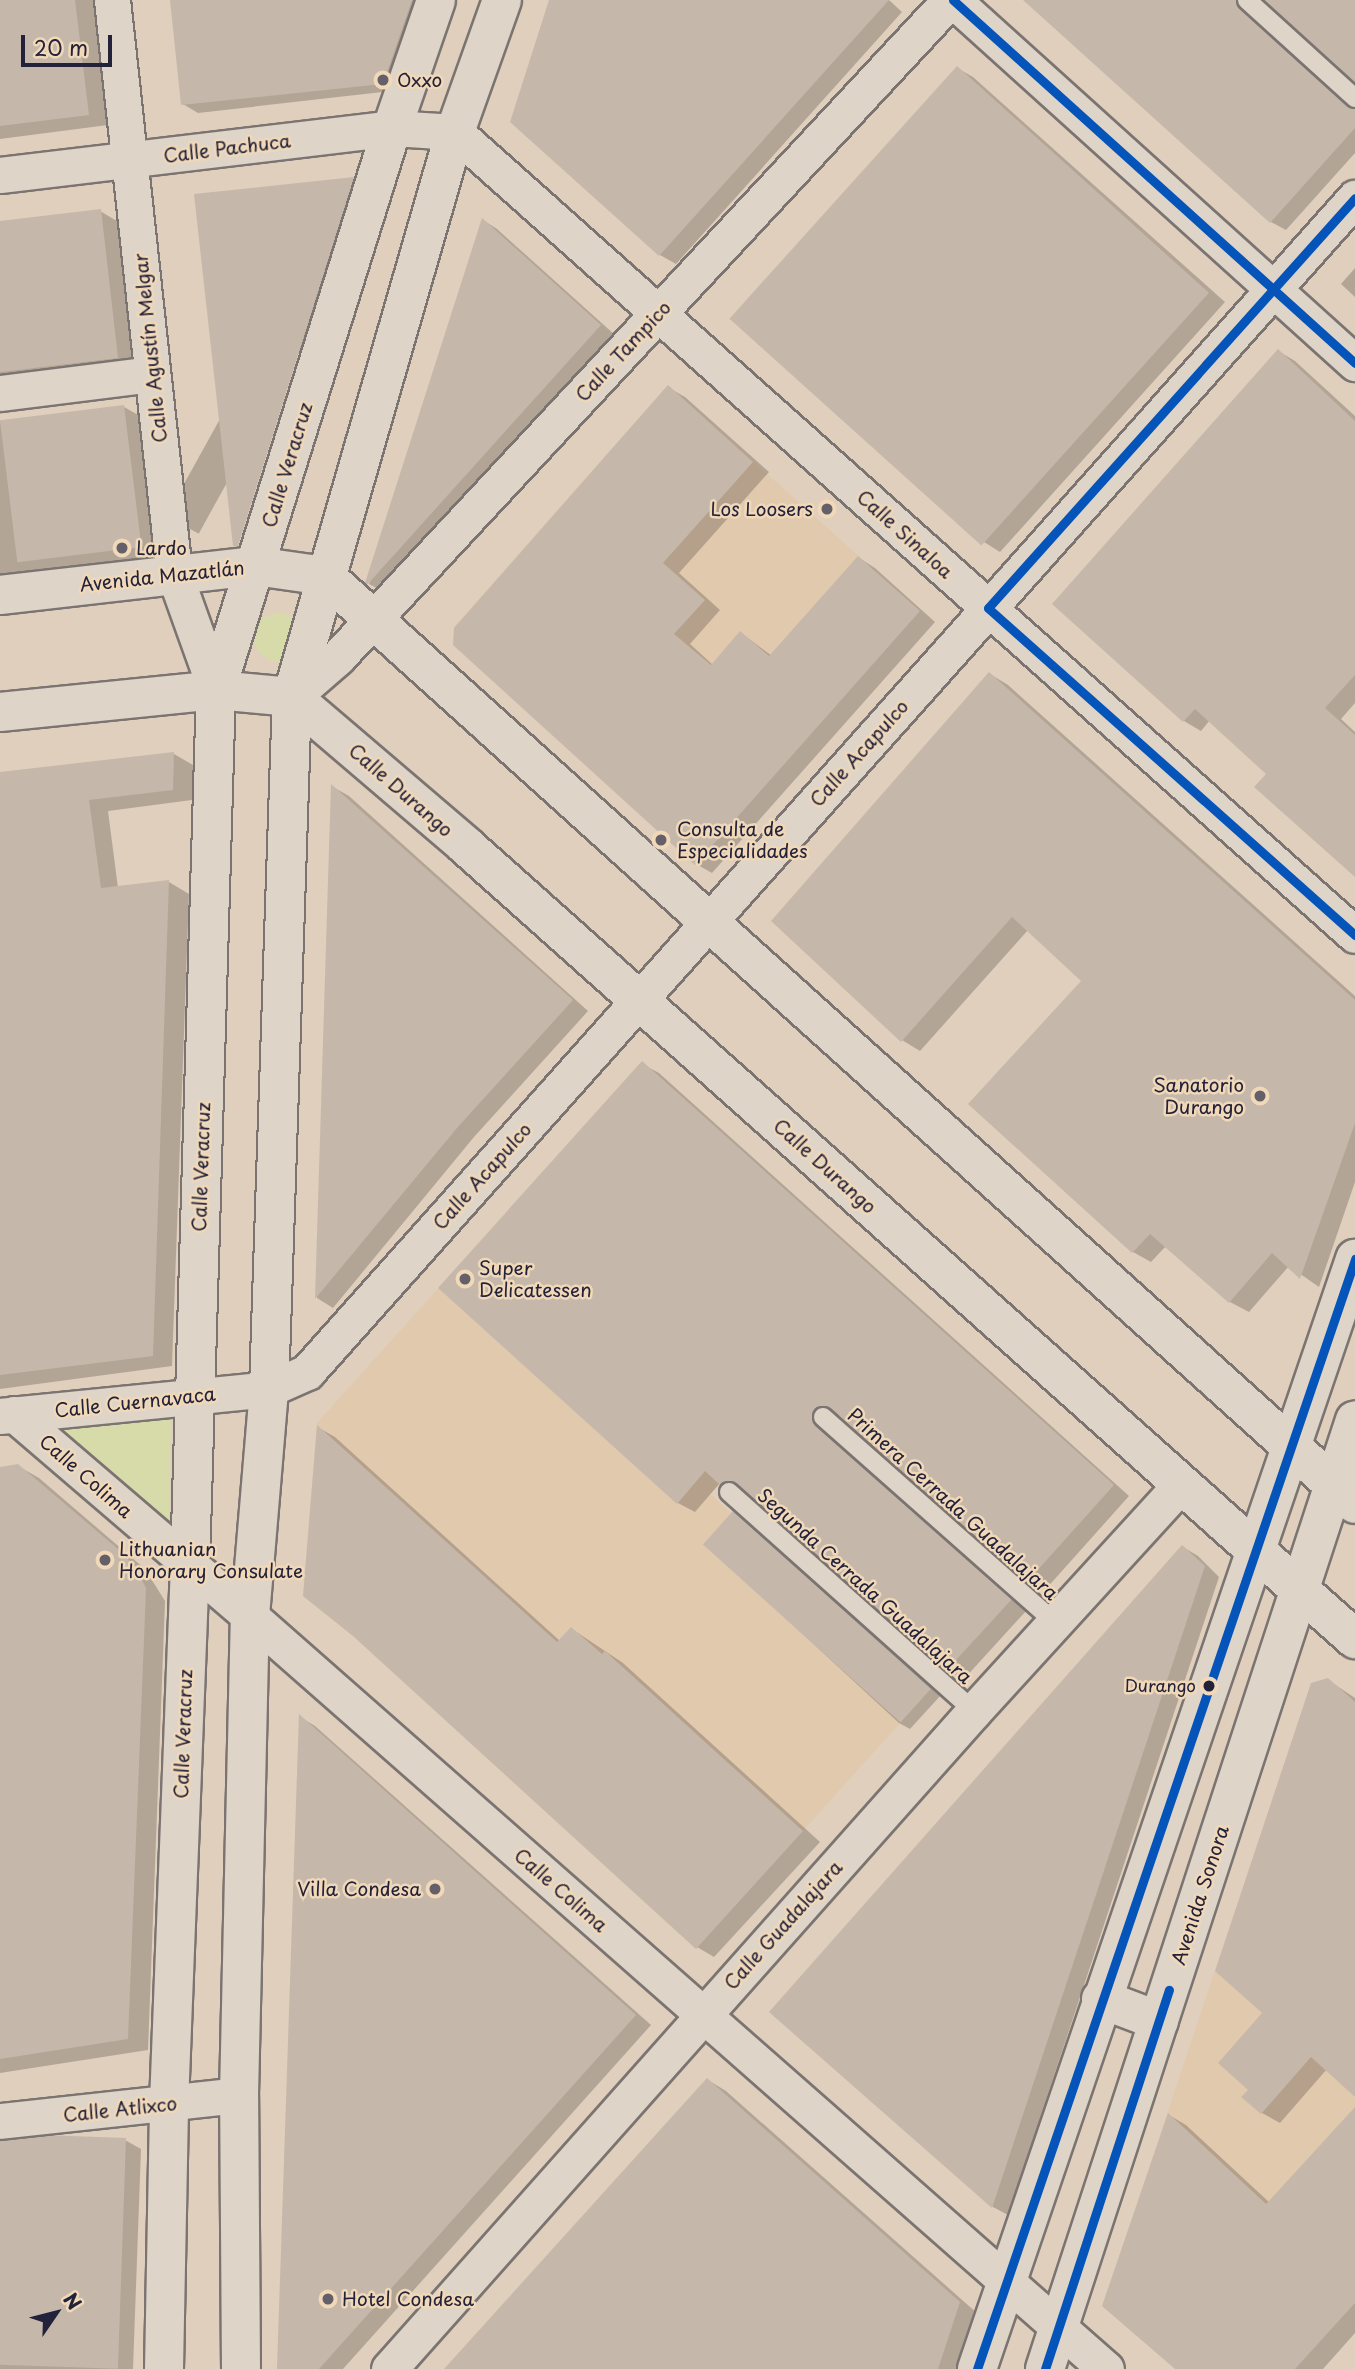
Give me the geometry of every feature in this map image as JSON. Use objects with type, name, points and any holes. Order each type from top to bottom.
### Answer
[{"type":"main road","name":"Calle Veracruz","points":[[164,2369],[169,2104],[190,1565],[216,690],[392,128],[436,0]]},
{"type":"main road","points":[[241,2369],[239,2095],[250,1616],[269,1389],[292,697],[455,132],[502,0]]},
{"type":"main road","name":"Avenida Mazatlán","points":[[0,595],[174,573],[255,566],[325,576]]},
{"type":"main road","points":[[325,576],[1344,1494]]},
{"type":"main road","points":[[0,712],[216,690],[292,697]]},
{"type":"main road","name":"Calle Durango","points":[[292,697],[639,1000],[1355,1639]]},
{"type":"main road","points":[[977,2369],[1005,2280],[1355,1259]]},
{"type":"main road","name":"Avenida Sonora","points":[[1045,2369],[1300,1589],[1344,1494],[1355,1420]]},
{"type":"main road","points":[[1101,1999],[1159,2021]]},
{"type":"street","name":"Calle Agustín Melgar","points":[[112,0],[174,573],[216,690]]},
{"type":"street","points":[[952,0],[1355,363]]},
{"type":"street","name":"Calle Tampico","points":[[292,697],[337,658],[952,0]]},
{"type":"street","name":"Calle Pachuca","points":[[0,175],[392,128],[455,132]]},
{"type":"street","name":"Calle Sinaloa","points":[[455,132],[1355,935]]},
{"type":"street","name":"Calle Acapulco","points":[[269,1389],[307,1372],[1355,198]]},
{"type":"street","points":[[0,393],[152,374]]},
{"type":"street","name":"Calle Cuernavaca","points":[[7,1415],[269,1389]]},
{"type":"street","name":"Calle Colima","points":[[7,1415],[250,1616],[1106,2369]]},
{"type":"street","name":"Calle Guadalajara","points":[[389,2369],[974,1711],[1181,1484]]},
{"type":"street","name":"Calle Atlixco","points":[[0,2121],[239,2095]]},
{"type":"lane","points":[[1247,0],[1355,98]]},
{"type":"lane","name":"Primera Cerrada Guadalajara","points":[[823,1417],[1055,1622]]},
{"type":"lane","name":"Segunda Cerrada Guadalajara","points":[[729,1492],[974,1711]]},
{"type":"shaded area","points":[[668,385],[920,611],[695,865],[453,645],[454,627]]},
{"type":"shaded area","points":[[499,1221],[1114,1485],[1027,1582],[825,1400],[808,1420],[943,1541],[950,1533],[1016,1594],[948,1669],[729,1474],[710,1494],[930,1690],[696,1949],[353,1636],[303,1596],[317,1423]]},
{"type":"shaded area","points":[[1281,1773],[1355,2097],[1355,2303],[1295,2369],[1192,2369],[1127,2234]]},
{"type":"green space","points":[[278,612],[294,617],[300,624],[288,661],[273,662],[259,653],[253,639],[254,631],[263,618]]},
{"type":"green space","points":[[171,1412],[169,1527],[52,1429]]},
{"type":"building","points":[[0,0],[75,0],[89,115],[0,126]]},
{"type":"building","points":[[170,0],[412,0],[383,84],[181,105]]},
{"type":"building","points":[[549,0],[889,0],[659,256],[510,122]]},
{"type":"building","points":[[1023,0],[1236,0],[1239,8],[1347,106],[1355,109],[1355,128],[1270,223]]},
{"type":"building","points":[[1264,0],[1355,0],[1355,83]]},
{"type":"building","points":[[957,66],[1209,293],[981,546],[729,319]]},
{"type":"building","points":[[354,177],[238,546],[233,546],[194,194]]},
{"type":"building","points":[[101,209],[118,358],[0,372],[0,221]]},
{"type":"building","points":[[482,218],[601,325],[367,585],[365,583]]},
{"type":"building","points":[[1278,349],[1355,421],[1355,675],[1325,708],[1355,735],[1355,877],[1254,787],[1266,774],[1195,709],[1183,722],[1052,604]]},
{"type":"building","points":[[668,385],[753,462],[663,563],[705,600],[674,634],[711,665],[740,631],[769,656],[858,556],[920,611],[695,865],[453,645],[454,628]]},
{"type":"building","points":[[124,405],[141,547],[17,562],[0,420]]},
{"type":"building","points":[[989,672],[1355,1000],[1355,1123],[1300,1279],[1272,1253],[1229,1303],[1150,1234],[1132,1253],[968,1104],[1081,981],[1012,917],[901,1042],[771,921]]},
{"type":"building","points":[[174,752],[173,790],[89,800],[101,888],[169,880],[153,1356],[0,1375],[0,772]]},
{"type":"building","points":[[331,784],[573,1000],[457,1128],[315,1299]]},
{"type":"building","points":[[642,1061],[1114,1485],[1027,1582],[831,1408],[825,1406],[815,1409],[812,1415],[815,1426],[1012,1599],[946,1671],[736,1483],[726,1481],[720,1485],[705,1471],[677,1504],[438,1288]]},
{"type":"building","points":[[317,1425],[557,1642],[571,1627],[602,1654],[605,1651],[803,1831],[696,1949],[353,1636],[303,1596]]},
{"type":"building","points":[[18,1464],[125,1555],[146,1588],[128,2039],[0,2059],[0,1467]]},
{"type":"building","points":[[733,1511],[931,1689],[901,1722],[703,1544]]},
{"type":"building","points":[[1182,1545],[1205,1566],[992,2208],[769,2012]]},
{"type":"building","points":[[1328,1678],[1355,1702],[1355,2097],[1311,2057],[1261,2114],[1241,2097],[1248,2090],[1218,2063],[1262,2013],[1215,1971],[1311,1683]]},
{"type":"building","points":[[299,1714],[636,2015],[319,2369],[277,2369]]},
{"type":"building","points":[[707,2078],[960,2302],[938,2369],[444,2369]]},
{"type":"building","points":[[1355,2107],[1355,2303],[1295,2369],[1175,2369],[1102,2306],[1168,2113],[1266,2204]]},
{"type":"building","points":[[0,2134],[126,2138],[118,2369],[0,2365]]},
{"type":"transit line","points":[[953,0],[1355,363]]},
{"type":"transit line","points":[[1355,198],[988,608],[1355,935]]},
{"type":"transit line","points":[[977,2369],[1355,1259]]},
{"type":"transit line","points":[[1045,2369],[1169,1990]]},
{"type":"place","name":"Oxxo","points":[[383,80]]},
{"type":"place","name":"Los Loosers","points":[[827,509]]},
{"type":"place","name":"Lardo","points":[[122,548]]},
{"type":"place","name":"Consulta de Especialidades","points":[[661,840]]},
{"type":"place","name":"Sanatorio Durango","points":[[1260,1096]]},
{"type":"place","name":"Super Delicatessen","points":[[465,1279]]},
{"type":"place","name":"Lithuanian Honorary Consulate","points":[[105,1560]]},
{"type":"place","name":"Durango","points":[[1209,1686]]},
{"type":"place","name":"Villa Condesa","points":[[435,1889]]},
{"type":"place","name":"Hotel Condesa","points":[[328,2299]]}]
